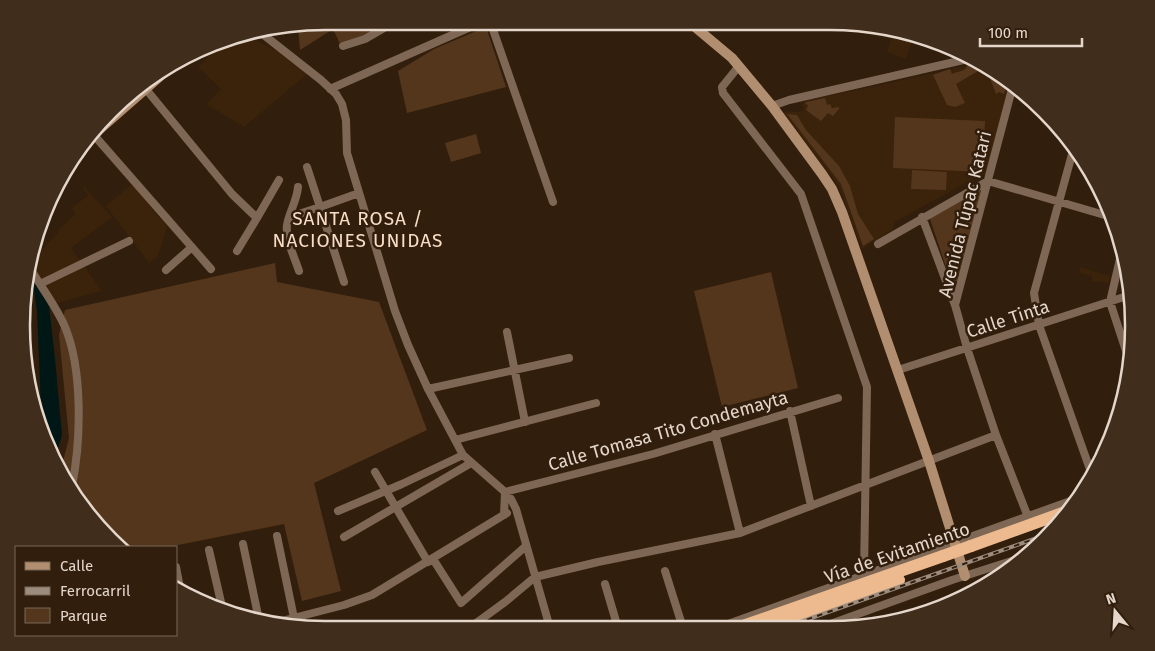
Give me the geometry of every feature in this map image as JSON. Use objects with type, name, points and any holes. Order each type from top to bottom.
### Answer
[{"type":"highway","name":"Vía de Evitamiento","points":[[972,550],[1055,516]]},
{"type":"highway","name":"Vía de Evitamiento","points":[[744,621],[943,556],[972,550],[1045,527]]},
{"type":"highway","name":"Vía de Evitamiento","points":[[785,621],[943,556]]},
{"type":"main road","points":[[698,30],[739,66],[772,106],[832,189],[842,212],[898,370],[956,542],[965,576]]},
{"type":"street","points":[[343,46],[365,39],[380,30]]},
{"type":"street","points":[[330,89],[466,30]]},
{"type":"street","points":[[493,30],[553,202]]},
{"type":"street","points":[[266,37],[336,94],[344,110],[347,153],[395,311],[428,389],[463,455],[512,499],[548,621]]},
{"type":"street","points":[[772,106],[791,99],[961,61]]},
{"type":"street","points":[[739,66],[722,87],[723,93],[801,194],[868,387],[864,574]]},
{"type":"street","points":[[147,90],[232,194],[257,218]]},
{"type":"street","name":"Avenida Túpac Katari","points":[[1011,93],[955,306],[996,435],[1028,517]]},
{"type":"street","points":[[97,139],[211,269]]},
{"type":"street","points":[[1072,156],[1034,293],[1039,324],[1088,467]]},
{"type":"street","points":[[307,167],[344,282]]},
{"type":"street","points":[[237,251],[279,180]]},
{"type":"street","points":[[878,244],[982,182],[988,181],[1104,215]]},
{"type":"street","points":[[298,187],[287,233],[299,271]]},
{"type":"street","points":[[290,216],[359,193]]},
{"type":"street","points":[[922,218],[955,306]]},
{"type":"street","points":[[40,284],[129,241]]},
{"type":"street","points":[[166,270],[192,247]]},
{"type":"street","points":[[1118,265],[1110,302],[1124,345]]},
{"type":"street","points":[[35,276],[64,326],[70,342],[76,377],[78,410],[78,443],[73,478]]},
{"type":"street","name":"Calle Tinta","points":[[898,370],[1123,297]]},
{"type":"street","points":[[507,332],[525,422]]},
{"type":"street","points":[[428,389],[569,358]]},
{"type":"street","name":"Calle Tomasa Tito Condemayta","points":[[505,492],[653,454],[838,398]]},
{"type":"street","points":[[455,440],[596,403]]},
{"type":"street","points":[[790,412],[811,506]]},
{"type":"street","points":[[715,434],[740,533]]},
{"type":"street","points":[[478,621],[535,577],[624,556],[740,533],[996,435]]},
{"type":"street","points":[[338,510],[402,484],[463,455]]},
{"type":"street","points":[[344,538],[471,462]]},
{"type":"street","points":[[375,472],[395,509],[461,603],[526,546]]},
{"type":"street","points":[[504,514],[505,492]]},
{"type":"street","points":[[742,621],[864,574],[943,556],[956,542],[1065,504]]},
{"type":"street","points":[[297,619],[372,595],[504,514],[516,509]]},
{"type":"street","points":[[277,536],[291,618]]},
{"type":"street","points":[[243,544],[257,613]]},
{"type":"street","points":[[209,550],[221,602]]},
{"type":"street","points":[[840,620],[1005,563]]},
{"type":"street","points":[[665,571],[681,621]]},
{"type":"street","points":[[605,584],[616,621]]},
{"type":"shaded area","points":[[892,37],[912,42],[906,59],[887,52]]},
{"type":"shaded area","points":[[253,39],[313,69],[244,127],[206,104],[221,89],[198,67],[215,51]]},
{"type":"shaded area","points":[[969,65],[1009,91],[986,175],[980,175],[895,222],[893,229],[862,249],[838,185],[783,113],[804,110],[802,105],[806,100]]},
{"type":"shaded area","points":[[133,183],[158,217],[168,225],[158,256],[149,263],[106,206]]},
{"type":"shaded area","points":[[84,187],[112,217],[71,248],[102,291],[54,304],[36,270],[39,252],[75,214],[72,208],[88,195],[83,189]]},
{"type":"shaded area","points":[[1080,267],[1110,276],[1108,283],[1092,281],[1092,276],[1079,273]]},
{"type":"shaded area","points":[[34,281],[49,306],[62,435],[57,450],[41,404],[37,311]]},
{"type":"green space","points":[[331,30],[300,50],[298,32]]},
{"type":"green space","points":[[333,30],[379,30],[342,48]]},
{"type":"green space","points":[[479,30],[487,30],[506,87],[407,113],[398,71],[434,49]]},
{"type":"green space","points":[[968,65],[978,71],[956,84],[965,103],[955,107],[947,105],[933,75],[950,69],[952,74],[963,70]]},
{"type":"green space","points":[[990,77],[1006,89],[1004,94],[999,92],[996,94]]},
{"type":"green space","points":[[825,98],[827,105],[830,104],[832,108],[839,107],[839,109],[833,116],[828,113],[821,121],[806,110],[808,105],[805,104],[806,102]]},
{"type":"green space","points":[[787,114],[797,115],[806,130],[839,166],[850,186],[858,214],[874,239],[863,246],[841,184]]},
{"type":"green space","points":[[895,117],[985,121],[982,172],[893,168]]},
{"type":"green space","points":[[476,134],[481,153],[451,162],[445,143]]},
{"type":"green space","points":[[912,170],[947,172],[946,190],[911,189]]},
{"type":"green space","points":[[985,184],[957,281],[951,282],[929,216]]},
{"type":"green space","points":[[275,263],[277,282],[379,302],[427,430],[314,483],[341,591],[302,601],[284,524],[173,546],[129,546],[103,520],[80,490],[63,461],[69,438],[59,335],[65,310]]},
{"type":"green space","points":[[771,272],[798,388],[722,407],[694,291]]},
{"type":"railway","points":[[803,621],[1032,540]]},
{"type":"district","name":"SANTA ROSA / NACIONES UNIDAS","points":[[358,229]]}]
